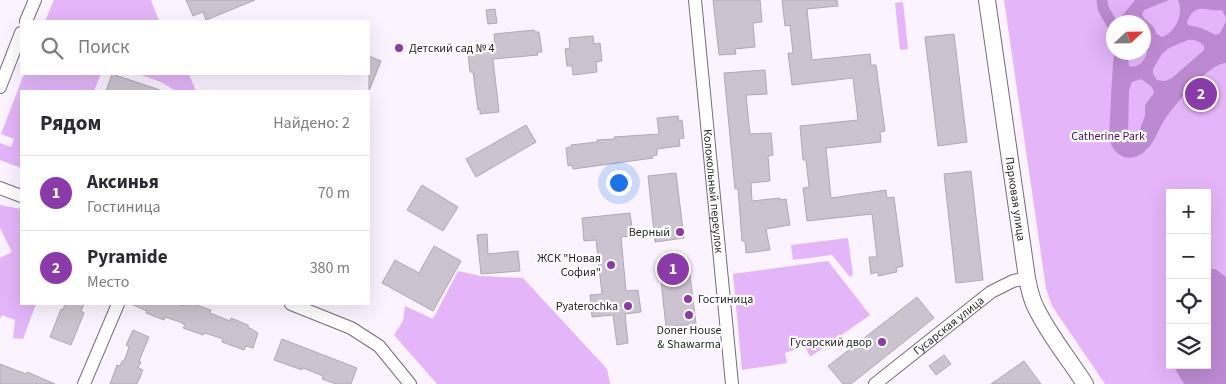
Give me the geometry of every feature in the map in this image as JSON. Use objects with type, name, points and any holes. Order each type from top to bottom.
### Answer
[{"type":"main road","name":"Парковая улица","points":[[987,0],[1027,278],[1035,307],[1085,384]]},
{"type":"street","points":[[26,20],[35,0]]},
{"type":"street","name":"Колокольный переулок","points":[[695,0],[732,384]]},
{"type":"street","points":[[0,86],[20,36]]},
{"type":"street","points":[[0,188],[20,196]]},
{"type":"street","name":"Гусарская улица","points":[[875,384],[991,292],[1013,281],[1027,278]]},
{"type":"street","points":[[84,384],[118,305]]},
{"type":"street","points":[[294,305],[351,328],[379,346],[410,384]]},
{"type":"green space","points":[[54,0],[151,0],[159,20],[45,20]]},
{"type":"green space","name":"Catherine Park","points":[[1004,0],[1226,0],[1226,384],[1105,384],[1052,306],[1046,288]]},
{"type":"green space","points":[[903,2],[908,49],[900,50],[895,3]]},
{"type":"green space","points":[[24,75],[101,75],[94,90],[20,90],[20,168],[0,160],[0,143],[11,147],[14,139],[1,134]]},
{"type":"green space","points":[[141,75],[189,75],[196,90],[174,90],[161,82]]},
{"type":"green space","points":[[0,205],[20,209],[20,305],[36,305],[23,339],[13,338],[15,320],[2,315],[0,319],[0,258],[12,252],[0,228]]},
{"type":"green space","points":[[848,238],[853,275],[850,277],[832,255],[793,260],[791,245]]},
{"type":"green space","points":[[828,261],[870,315],[810,357],[805,346],[785,353],[787,363],[742,370],[733,274]]},
{"type":"green space","points":[[458,271],[480,276],[523,278],[607,369],[610,384],[437,384],[394,335],[403,321],[405,306],[433,319]]},
{"type":"shaded area","points":[[1135,0],[1169,0],[1144,10],[1142,15],[1124,14]]},
{"type":"shaded area","points":[[1178,0],[1226,0],[1226,18],[1222,10],[1198,9],[1194,11],[1187,22],[1188,25],[1201,28],[1216,35],[1220,33],[1226,21],[1226,63],[1219,65],[1202,77],[1165,119],[1148,148],[1136,157],[1130,158],[1116,152],[1110,141],[1114,60],[1128,60],[1129,66],[1133,67],[1143,60],[1151,60],[1151,24],[1157,34],[1162,37],[1167,35],[1178,22],[1180,5]],"holes":[[[1188,40],[1193,40],[1204,46],[1204,50],[1172,78],[1165,81],[1157,80],[1153,74],[1153,69],[1162,54],[1169,48]],[[1141,79],[1152,87],[1154,93],[1145,105],[1145,116],[1138,134],[1130,140],[1128,136],[1129,90],[1132,82]]]},
{"type":"shaded area","points":[[1211,269],[1215,269],[1226,277],[1226,384],[1184,384],[1175,369],[1211,369]]},
{"type":"building","points":[[186,0],[255,0],[206,20],[203,12],[193,16]]},
{"type":"building","points":[[713,0],[760,0],[762,22],[753,23],[755,47],[735,49],[736,54],[719,55]]},
{"type":"building","points":[[782,0],[837,0],[838,6],[807,9],[812,60],[870,54],[871,65],[876,65],[885,131],[880,132],[881,142],[826,148],[831,198],[886,190],[887,198],[894,197],[903,266],[896,268],[897,272],[878,276],[878,272],[871,274],[869,257],[877,257],[872,214],[807,221],[803,188],[809,187],[806,160],[803,160],[800,126],[858,120],[853,78],[792,85],[788,53],[793,53],[790,25],[785,26]]},
{"type":"building","points":[[495,9],[497,23],[488,24],[486,10]]},
{"type":"building","points":[[534,30],[539,32],[542,52],[537,52],[538,55],[493,59],[499,112],[480,114],[473,72],[470,72],[468,54],[473,54],[472,46],[495,44],[494,34]]},
{"type":"building","points":[[954,34],[967,142],[938,146],[925,37]]},
{"type":"building","points":[[593,36],[594,44],[600,43],[602,61],[596,62],[597,72],[573,75],[572,66],[567,66],[565,49],[570,48],[569,38]]},
{"type":"building","points":[[370,56],[381,61],[369,90],[370,75]]},
{"type":"building","points":[[765,70],[767,94],[746,95],[750,134],[771,133],[773,155],[768,156],[770,181],[751,183],[752,201],[786,199],[790,225],[766,229],[770,250],[746,253],[745,241],[742,241],[738,189],[735,189],[724,73]]},
{"type":"building","points":[[112,75],[115,75],[160,90],[106,90]]},
{"type":"building","points":[[1197,86],[1209,91],[1204,102],[1193,97]]},
{"type":"building","points":[[678,116],[679,121],[682,120],[684,138],[679,139],[680,146],[657,149],[657,155],[652,156],[653,158],[573,169],[572,165],[568,166],[566,148],[571,147],[571,145],[615,139],[614,137],[659,134],[657,118]]},
{"type":"building","points":[[526,125],[536,142],[476,177],[466,159]]},
{"type":"building","points":[[971,171],[983,280],[956,283],[944,174]]},
{"type":"building","points":[[676,173],[684,238],[655,242],[648,176]]},
{"type":"building","points":[[422,185],[458,207],[443,231],[407,210]]},
{"type":"building","name":"ЖСК \"Новая София\"","points":[[630,213],[633,236],[621,237],[626,291],[638,290],[641,312],[625,314],[628,343],[617,345],[613,315],[592,317],[590,295],[602,294],[596,240],[584,241],[582,218]]},
{"type":"building","points":[[487,234],[488,254],[518,251],[520,271],[481,274],[477,235]]},
{"type":"building","points":[[434,246],[461,261],[433,311],[382,283],[395,260],[419,273]]},
{"type":"building","points":[[688,259],[696,324],[666,327],[659,262]]},
{"type":"building","name":"Гусарский двор","points":[[917,297],[934,318],[851,384],[843,384],[828,366]]},
{"type":"building","points":[[65,305],[84,305],[81,311],[84,313],[71,345],[50,337],[61,309],[63,310]]},
{"type":"building","points":[[133,305],[196,305],[211,310],[210,313],[230,321],[231,318],[248,325],[248,327],[258,333],[253,348],[246,346],[244,350],[222,342],[223,339],[183,328],[185,325],[180,322],[165,317],[164,320],[146,313],[147,311]]},
{"type":"building","points":[[133,330],[149,337],[139,361],[141,362],[138,368],[143,370],[137,384],[110,384],[117,365],[120,366],[122,361],[124,361],[129,347],[126,345]]},
{"type":"building","points":[[282,339],[357,368],[351,384],[336,384],[322,379],[323,376],[303,368],[302,370],[274,360]]},
{"type":"building","points":[[944,355],[951,364],[936,375],[929,366]]},
{"type":"building","points":[[1024,361],[1041,384],[991,384]]},
{"type":"building","points":[[0,364],[26,374],[27,372],[55,384],[0,384]]},
{"type":"waterway","points":[[1102,0],[1103,8],[1107,15]]},
{"type":"place","name":"Детский сад № 4","points":[[399,48]]},
{"type":"place","name":"Pyramide","points":[[1201,94]]},
{"type":"place","name":"Верный","points":[[680,232]]},
{"type":"place","name":"ЖСК \"Новая София\"","points":[[611,265]]},
{"type":"place","name":"Аксинья","points":[[673,269]]},
{"type":"place","name":"Гостиница","points":[[688,299]]},
{"type":"place","name":"Pyaterochka","points":[[628,306]]},
{"type":"place","name":"Doner House & Shawarma","points":[[689,315]]},
{"type":"place","name":"Гусарский двор","points":[[882,342]]}]
